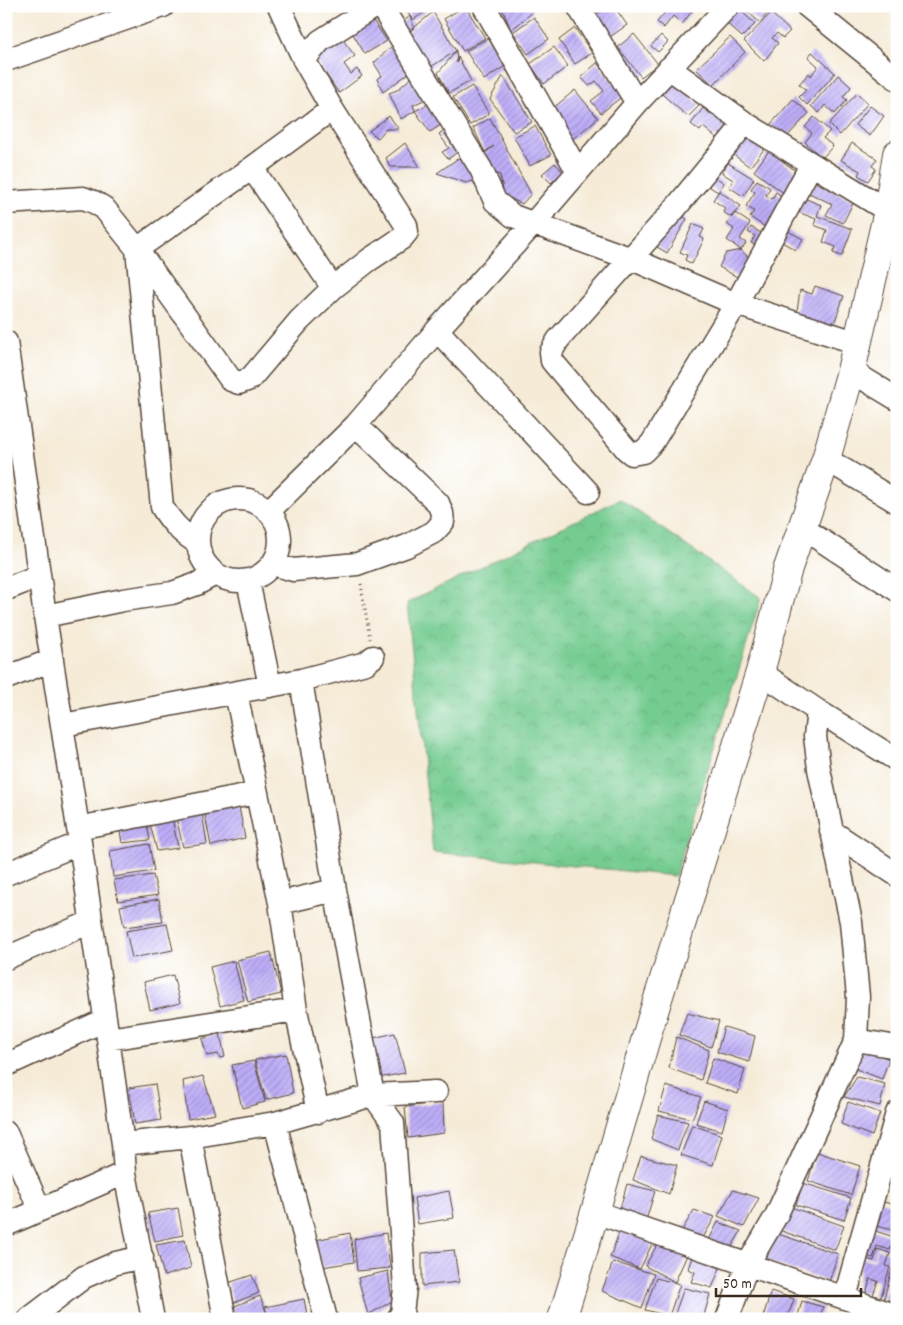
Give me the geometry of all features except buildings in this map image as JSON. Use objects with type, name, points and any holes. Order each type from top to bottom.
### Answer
[{"type":"main road","points":[[562,1319],[651,1021],[760,672],[788,568],[826,459],[858,343],[888,211],[897,154]]},
{"type":"street","points":[[6,60],[164,6]]},
{"type":"street","points":[[6,203],[83,198],[104,208],[137,249],[231,380],[240,384],[250,379],[299,321],[333,288],[368,260],[402,238],[407,232],[406,225],[332,109],[304,60],[279,6]]},
{"type":"street","points":[[304,60],[320,41],[374,6]]},
{"type":"street","points":[[381,6],[481,169],[495,201],[513,216],[632,259],[736,304],[858,343]]},
{"type":"street","points":[[484,6],[578,172]]},
{"type":"street","points":[[578,6],[637,103]]},
{"type":"street","points":[[269,511],[356,425],[637,103],[728,6]]},
{"type":"street","points":[[807,6],[897,79]]},
{"type":"street","points":[[669,68],[745,123],[888,211]]},
{"type":"street","points":[[137,249],[332,109]]},
{"type":"street","points":[[745,123],[632,259],[558,340],[551,352],[552,361],[632,454],[643,452],[652,443],[736,304],[811,164]]},
{"type":"street","points":[[252,168],[333,288]]},
{"type":"street","points":[[137,249],[162,507],[176,528],[198,543]]},
{"type":"street","points":[[437,330],[588,492]]},
{"type":"street","points":[[6,342],[39,576],[92,922],[123,1144],[125,1173],[153,1319]]},
{"type":"street","points":[[851,371],[897,399]]},
{"type":"street","points":[[273,564],[293,570],[357,564],[407,546],[434,532],[443,522],[438,503],[356,425]]},
{"type":"street","points":[[826,459],[897,502]]},
{"type":"street","points":[[234,498],[258,503],[269,511],[277,522],[281,536],[279,551],[273,564],[258,577],[248,581],[226,579],[215,574],[200,555],[198,543],[199,530],[203,519],[211,509],[222,502],[234,498]]},
{"type":"street","points":[[801,527],[897,590]]},
{"type":"street","points":[[45,616],[123,600],[172,593],[197,584],[215,574]]},
{"type":"street","points":[[6,588],[39,576]]},
{"type":"street","points":[[248,581],[270,686]]},
{"type":"street","points":[[63,725],[301,680],[366,664],[373,657]]},
{"type":"street","points":[[6,678],[52,660]]},
{"type":"street","points":[[760,672],[897,760]]},
{"type":"street","points":[[301,680],[335,890],[373,1095],[393,1123],[405,1288],[402,1314],[398,1319]]},
{"type":"street","points":[[236,693],[280,903],[296,1010],[318,1112]]},
{"type":"street","points":[[727,1319],[748,1264],[776,1216],[856,1040],[858,997],[851,922],[819,769],[814,736],[818,711]]},
{"type":"street","points":[[6,874],[79,835],[256,793]]},
{"type":"street","points":[[831,831],[897,875]]},
{"type":"street","points":[[280,903],[335,890]]},
{"type":"street","points":[[6,958],[92,922]]},
{"type":"street","points":[[6,1065],[106,1029],[296,1010]]},
{"type":"street","points":[[856,1040],[897,1047]]},
{"type":"street","points":[[123,1144],[190,1137],[275,1123],[373,1095],[436,1092]]},
{"type":"street","points":[[844,1297],[897,1113]]},
{"type":"street","points":[[275,1123],[326,1319]]},
{"type":"street","points":[[6,1133],[40,1210]]},
{"type":"street","points":[[190,1137],[225,1319]]},
{"type":"street","points":[[6,1225],[125,1173]]},
{"type":"street","points":[[595,1212],[897,1316]]},
{"type":"street","points":[[29,1319],[84,1277],[116,1263],[142,1257]]},
{"type":"path","points":[[357,564],[373,657]]},
{"type":"green space","points":[[620,499],[761,598],[675,876],[433,852],[407,603]]}]
